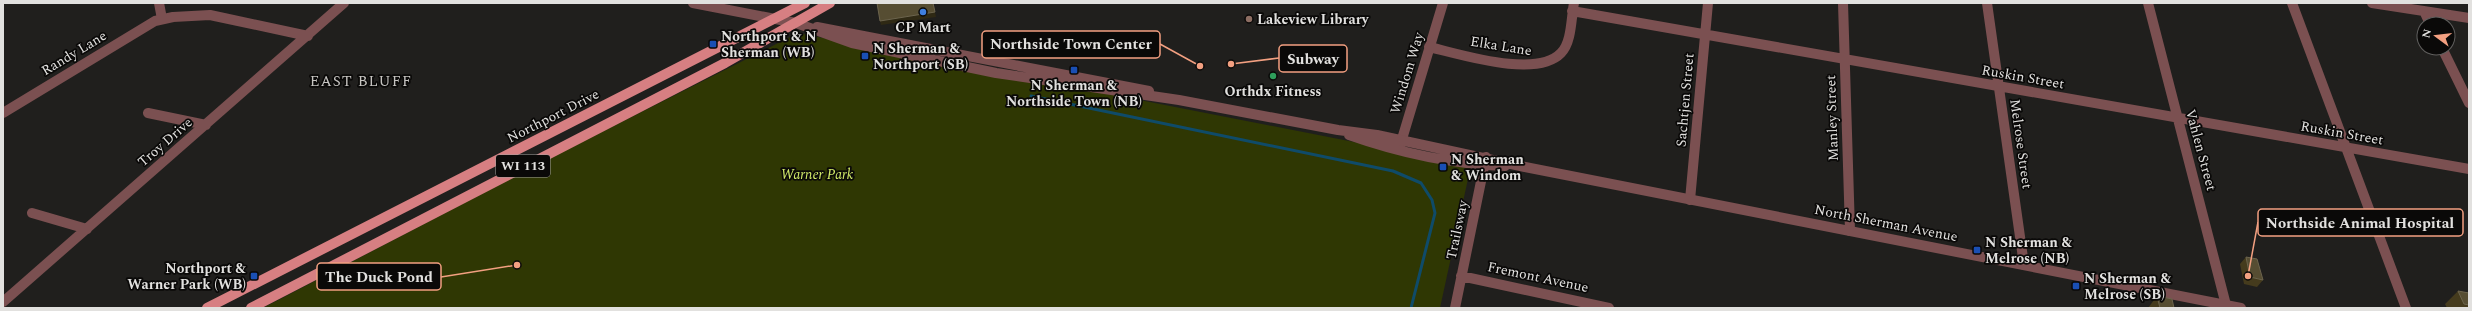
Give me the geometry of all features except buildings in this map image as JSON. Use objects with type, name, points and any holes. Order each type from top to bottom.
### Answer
[{"type":"main road","name":"Northport Drive","points":[[207,308],[805,3]]},
{"type":"main road","name":"WI 113","points":[[250,308],[731,60],[830,3]]},
{"type":"street","points":[[159,3],[162,19]]},
{"type":"street","name":"Troy Drive","points":[[3,302],[344,3]]},
{"type":"street","name":"North Sherman Avenue","points":[[693,3],[720,5],[796,23],[852,43],[996,73],[1179,100],[1338,130],[1402,139],[1485,162]]},
{"type":"street","name":"Windom Way","points":[[1399,151],[1443,3]]},
{"type":"street","name":"Sachtjen Street","points":[[1690,200],[1708,3]]},
{"type":"street","name":"Manley Street","points":[[1843,3],[1850,231]]},
{"type":"street","name":"Melrose Street","points":[[1987,3],[2024,265]]},
{"type":"street","name":"Vahlen Street","points":[[2148,3],[2226,305]]},
{"type":"street","points":[[2292,3],[2406,308]]},
{"type":"street","points":[[2372,3],[2469,18]]},
{"type":"street","name":"Elka Lane","points":[[1429,47],[1524,65],[1542,65],[1552,61],[1561,54],[1573,7]]},
{"type":"street","name":"Ruskin Street","points":[[1573,7],[1705,35],[2469,169]]},
{"type":"street","points":[[2424,11],[2426,16]]},
{"type":"street","name":"Randy Lane","points":[[3,113],[134,33],[162,19],[195,14],[210,15],[308,36]]},
{"type":"street","points":[[2446,56],[2469,103]]},
{"type":"street","points":[[148,113],[206,125]]},
{"type":"street","name":"North Sherman Avenue","points":[[1338,130],[1399,151],[1525,167],[2241,308]]},
{"type":"street","name":"Trailsway","points":[[1454,308],[1485,162]]},
{"type":"street","points":[[32,213],[86,229]]},
{"type":"street","name":"Fremont Avenue","points":[[1461,276],[1609,308]]},
{"type":"green space","name":"Warner Park","points":[[798,33],[1471,165],[1440,308],[263,308],[572,147]]},
{"type":"waterway","points":[[1031,96],[1393,171],[1421,183],[1432,200],[1435,213],[1411,308]]},
{"type":"place","name":"CP Mart","points":[[923,12]]},
{"type":"place","name":"Lakeview Library","points":[[1249,19]]},
{"type":"place","name":"Northport & N Sherman (WB)","points":[[713,44]]},
{"type":"place","name":"N Sherman & Northport (SB)","points":[[865,56]]},
{"type":"place","name":"Subway","points":[[1231,64]]},
{"type":"place","name":"Northside Town Center","points":[[1200,66]]},
{"type":"place","name":"N Sherman & Northside Town (NB)","points":[[1074,70]]},
{"type":"place","name":"Orthdx Fitness","points":[[1273,76]]},
{"type":"place","name":"N Sherman & Windom","points":[[1443,167]]},
{"type":"place","name":"N Sherman & Melrose (NB)","points":[[1977,250]]},
{"type":"place","name":"The Duck Pond","points":[[517,265]]},
{"type":"place","name":"Northport & Warner Park (WB)","points":[[254,276]]},
{"type":"place","name":"Northside Animal Hospital","points":[[2248,276]]},
{"type":"place","name":"N Sherman & Melrose (SB)","points":[[2076,286]]},
{"type":"district","name":"EAST BLUFF","points":[[361,81]]}]
